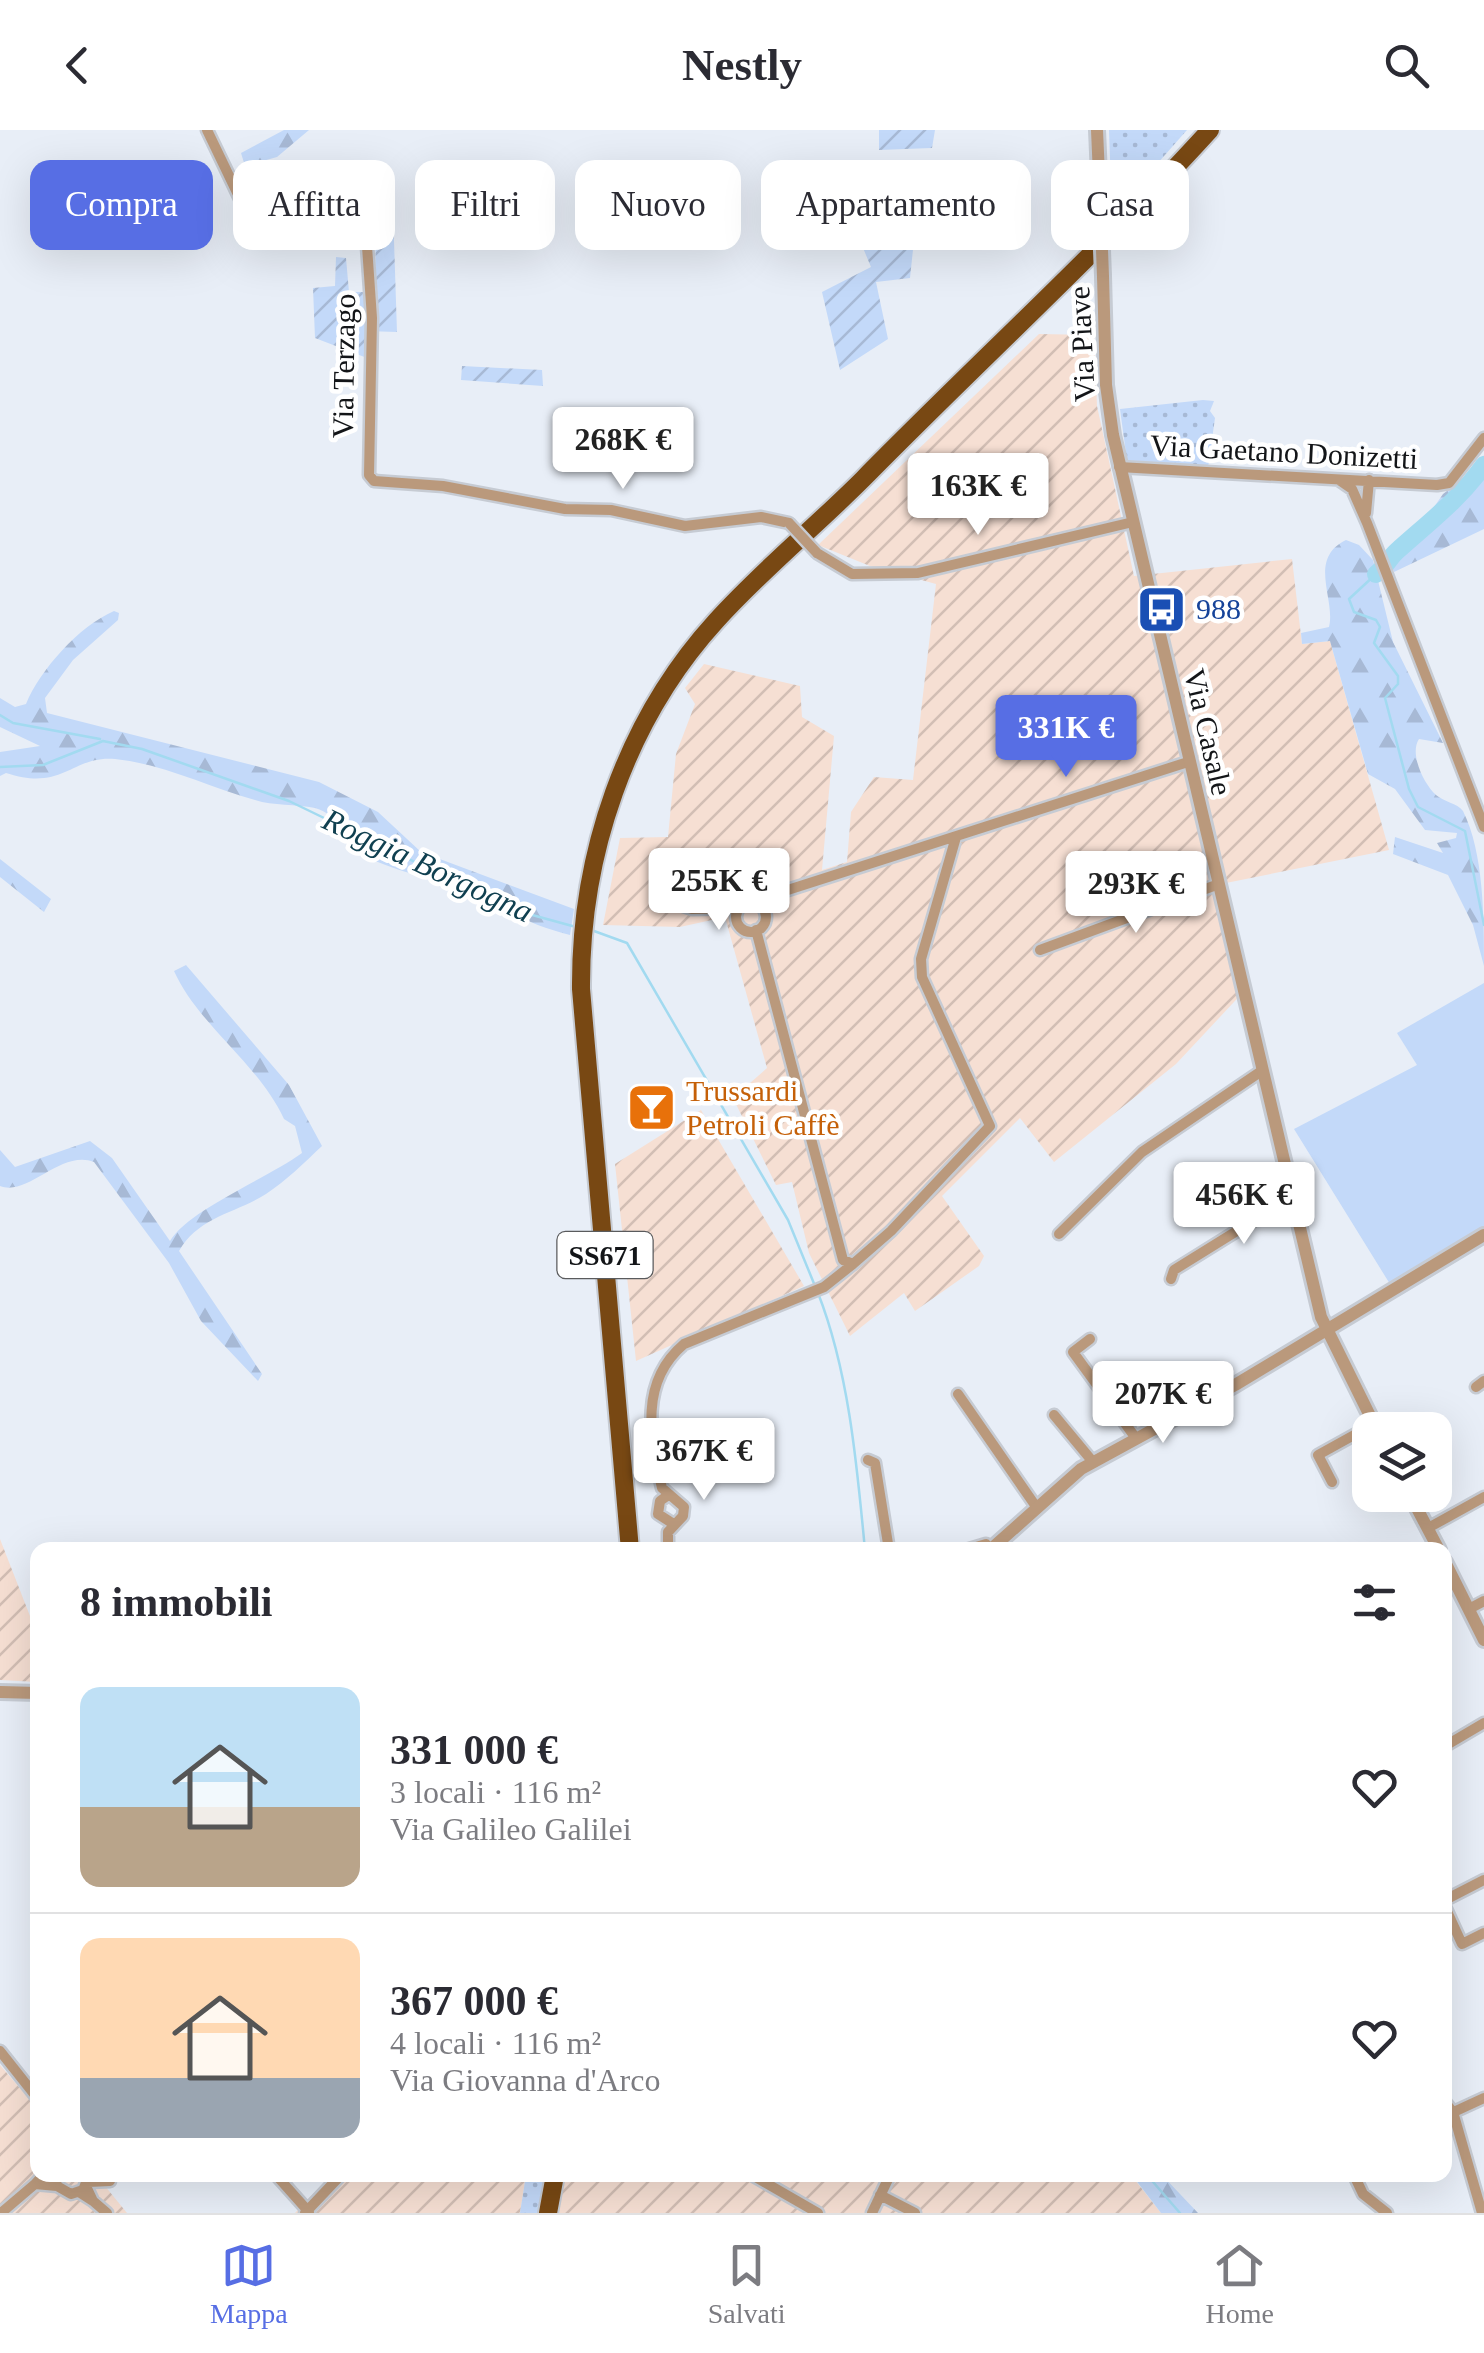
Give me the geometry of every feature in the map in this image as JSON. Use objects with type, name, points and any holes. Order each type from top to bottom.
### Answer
[{"type":"highway","name":"SS671","points":[[629,1542],[580,961],[584,912],[599,838],[623,768],[657,700],[693,648],[735,600],[1043,306],[1210,130]]},
{"type":"highway","points":[[548,2213],[555,2182]]},
{"type":"street","name":"Via Terzago","points":[[206,130],[244,206],[262,227],[364,218],[370,244],[372,318],[369,475],[382,483],[443,486],[565,509],[611,510],[685,526],[760,517],[789,523],[816,553],[852,574],[918,572],[1133,522]]},
{"type":"street","name":"Via Piave","points":[[1097,130],[1106,385],[1113,435]]},
{"type":"street","name":"Via Casale","points":[[1113,435],[1327,1332],[1368,1412]]},
{"type":"street","name":"Via Gaetano Donizetti","points":[[1119,467],[1449,483],[1484,438]]},
{"type":"street","points":[[1336,478],[1352,489],[1484,827]]},
{"type":"street","points":[[1366,524],[1364,496],[1369,480]]},
{"type":"street","points":[[760,905],[770,896],[1188,762]]},
{"type":"street","points":[[667,1496],[661,1484],[649,1400],[654,1378],[668,1358],[684,1344],[824,1287],[904,1218],[990,1126],[922,977],[921,959],[956,837]]},
{"type":"street","points":[[675,864],[677,904],[692,909],[738,908],[748,902],[760,905]]},
{"type":"street","points":[[1040,950],[1219,884]]},
{"type":"street","points":[[756,930],[766,919],[760,905]]},
{"type":"street","points":[[738,908],[738,926],[756,930]]},
{"type":"street","points":[[756,930],[843,1260],[853,1264]]},
{"type":"street","points":[[1059,1234],[1142,1152],[1263,1070]]},
{"type":"street","points":[[1171,1278],[1174,1270],[1226,1234],[1293,1196]]},
{"type":"street","points":[[999,1542],[1093,1462],[1327,1332],[1484,1235]]},
{"type":"street","points":[[1090,1339],[1073,1352],[1135,1436]]},
{"type":"street","points":[[958,1394],[1037,1508]]},
{"type":"street","points":[[1054,1414],[1093,1462]]},
{"type":"street","points":[[1332,1482],[1318,1454],[1352,1438]]},
{"type":"street","points":[[868,1460],[875,1464],[887,1542]]},
{"type":"street","points":[[667,1496],[680,1499],[684,1507],[680,1520],[672,1523],[660,1518],[657,1510],[667,1496]]},
{"type":"street","points":[[1428,1528],[1484,1497]]},
{"type":"street","points":[[1419,1512],[1435,1542]]},
{"type":"street","points":[[669,1542],[672,1523]]},
{"type":"street","points":[[1452,1575],[1484,1640]]},
{"type":"street","points":[[1469,1609],[1484,1601]]},
{"type":"street","points":[[0,1692],[30,1693]]},
{"type":"street","points":[[1452,1742],[1484,1723]]},
{"type":"street","points":[[1452,1899],[1484,1880]]},
{"type":"street","points":[[1452,1920],[1462,1944],[1484,1933]]},
{"type":"street","points":[[0,2051],[30,2088]]},
{"type":"street","points":[[1452,2113],[1484,2098]]},
{"type":"street","points":[[1452,2123],[1482,2213]]},
{"type":"street","points":[[1,2213],[37,2182]]},
{"type":"street","points":[[58,2182],[71,2194],[88,2182],[92,2201],[106,2213]]},
{"type":"street","points":[[282,2182],[307,2212],[334,2182]]},
{"type":"street","points":[[764,2182],[818,2213]]},
{"type":"street","points":[[872,2213],[887,2182]]},
{"type":"street","points":[[1358,2182],[1364,2194],[1387,2213]]},
{"type":"street","points":[[880,2196],[915,2213]]},
{"type":"shaded area","points":[[1039,334],[1094,335],[1097,406],[1134,576],[1292,559],[1302,644],[1330,641],[1389,850],[1226,883],[1248,987],[1176,1064],[1054,1162],[1020,1118],[942,1196],[984,1256],[979,1266],[915,1311],[904,1293],[850,1336],[809,1253],[792,1182],[776,1185],[733,1098],[767,1068],[725,917],[680,927],[603,925],[620,838],[668,837],[676,754],[695,704],[685,688],[704,664],[800,686],[802,717],[834,736],[822,870],[847,862],[851,812],[874,777],[913,780],[936,584],[870,566],[818,545]]},
{"type":"shaded area","points":[[701,1110],[804,1286],[636,1361],[615,1164]]},
{"type":"shaded area","points":[[0,1539],[30,1616],[30,1682],[0,1680]]},
{"type":"shaded area","points":[[0,2065],[30,2100],[30,2182],[102,2182],[127,2213],[0,2213]]},
{"type":"shaded area","points":[[324,2182],[525,2182],[520,2213],[295,2213]]},
{"type":"shaded area","points":[[545,2182],[1137,2182],[1161,2213],[539,2213]]},
{"type":"green space","points":[[284,130],[309,130],[277,157],[243,160],[241,153]]},
{"type":"green space","points":[[879,130],[935,130],[932,148],[879,150]]},
{"type":"green space","points":[[1109,130],[1187,130],[1161,160],[1110,160]]},
{"type":"green space","points":[[376,250],[394,250],[397,332],[366,331],[367,358],[315,338],[313,288],[335,286],[336,257],[346,258],[349,292],[375,292]]},
{"type":"green space","points":[[864,250],[913,250],[910,278],[876,282],[888,339],[840,370],[822,292],[871,267]]},
{"type":"green space","points":[[462,366],[542,370],[543,386],[461,380]]},
{"type":"green space","points":[[1214,401],[1210,411],[1215,418],[1208,468],[1127,461],[1120,409]]},
{"type":"green space","points":[[1484,455],[1484,529],[1394,572],[1385,554],[1409,530],[1423,523],[1443,494],[1475,470]]},
{"type":"green space","points":[[1346,540],[1359,545],[1373,560],[1393,642],[1443,743],[1419,739],[1417,760],[1431,790],[1460,808],[1470,828],[1481,886],[1484,966],[1473,925],[1448,875],[1393,854],[1395,837],[1443,853],[1437,843],[1456,838],[1457,833],[1425,830],[1395,789],[1368,774],[1330,641],[1302,644],[1301,633],[1329,627],[1325,568],[1334,548]]},
{"type":"green space","points":[[114,611],[119,613],[118,620],[73,660],[45,698],[47,713],[319,782],[378,812],[421,852],[574,909],[570,935],[526,920],[457,888],[366,856],[351,844],[330,816],[315,808],[262,802],[168,771],[115,759],[88,762],[55,776],[0,776],[0,752],[40,746],[0,727],[0,698],[15,707],[26,704],[62,650],[87,627]]},
{"type":"green space","points":[[0,859],[51,899],[44,912],[0,877]]},
{"type":"green space","points":[[186,965],[289,1085],[322,1146],[266,1194],[196,1230],[179,1251],[262,1374],[258,1381],[201,1321],[169,1263],[94,1162],[69,1162],[22,1185],[0,1186],[0,1150],[15,1167],[90,1141],[112,1158],[170,1241],[179,1229],[211,1206],[302,1153],[295,1126],[284,1119],[259,1080],[185,991],[174,971]]},
{"type":"green space","points":[[1484,983],[1484,1245],[1398,1297],[1294,1129],[1417,1065],[1397,1033]]},
{"type":"green space","points":[[525,2182],[545,2182],[539,2213],[520,2213]]},
{"type":"green space","points":[[1137,2182],[1169,2182],[1198,2213],[1161,2213]]},
{"type":"waterway","points":[[1376,574],[1454,500],[1484,465]]},
{"type":"waterway","points":[[1376,574],[1349,599],[1354,612],[1376,620],[1380,627],[1374,643],[1398,676],[1398,684],[1385,698],[1409,789],[1418,807],[1465,831],[1484,925]]},
{"type":"waterway","points":[[0,715],[13,723],[100,739]]},
{"type":"waterway","name":"Roggia Borgogna","points":[[0,767],[43,765],[103,741],[142,749],[289,801],[514,910],[576,927]]},
{"type":"waterway","name":"Roggia Borgogna","points":[[594,931],[627,943],[788,1220],[815,1286]]},
{"type":"waterway","name":"Roggia Borgogna","points":[[818,1293],[844,1387],[864,1542]]},
{"type":"waterway","name":"Roggia Borgogna","points":[[1153,2182],[1180,2213]]},
{"type":"place","name":"988","points":[[1161,609]]},
{"type":"place","name":"Trussardi Petroli Caffè","points":[[651,1108]]}]
